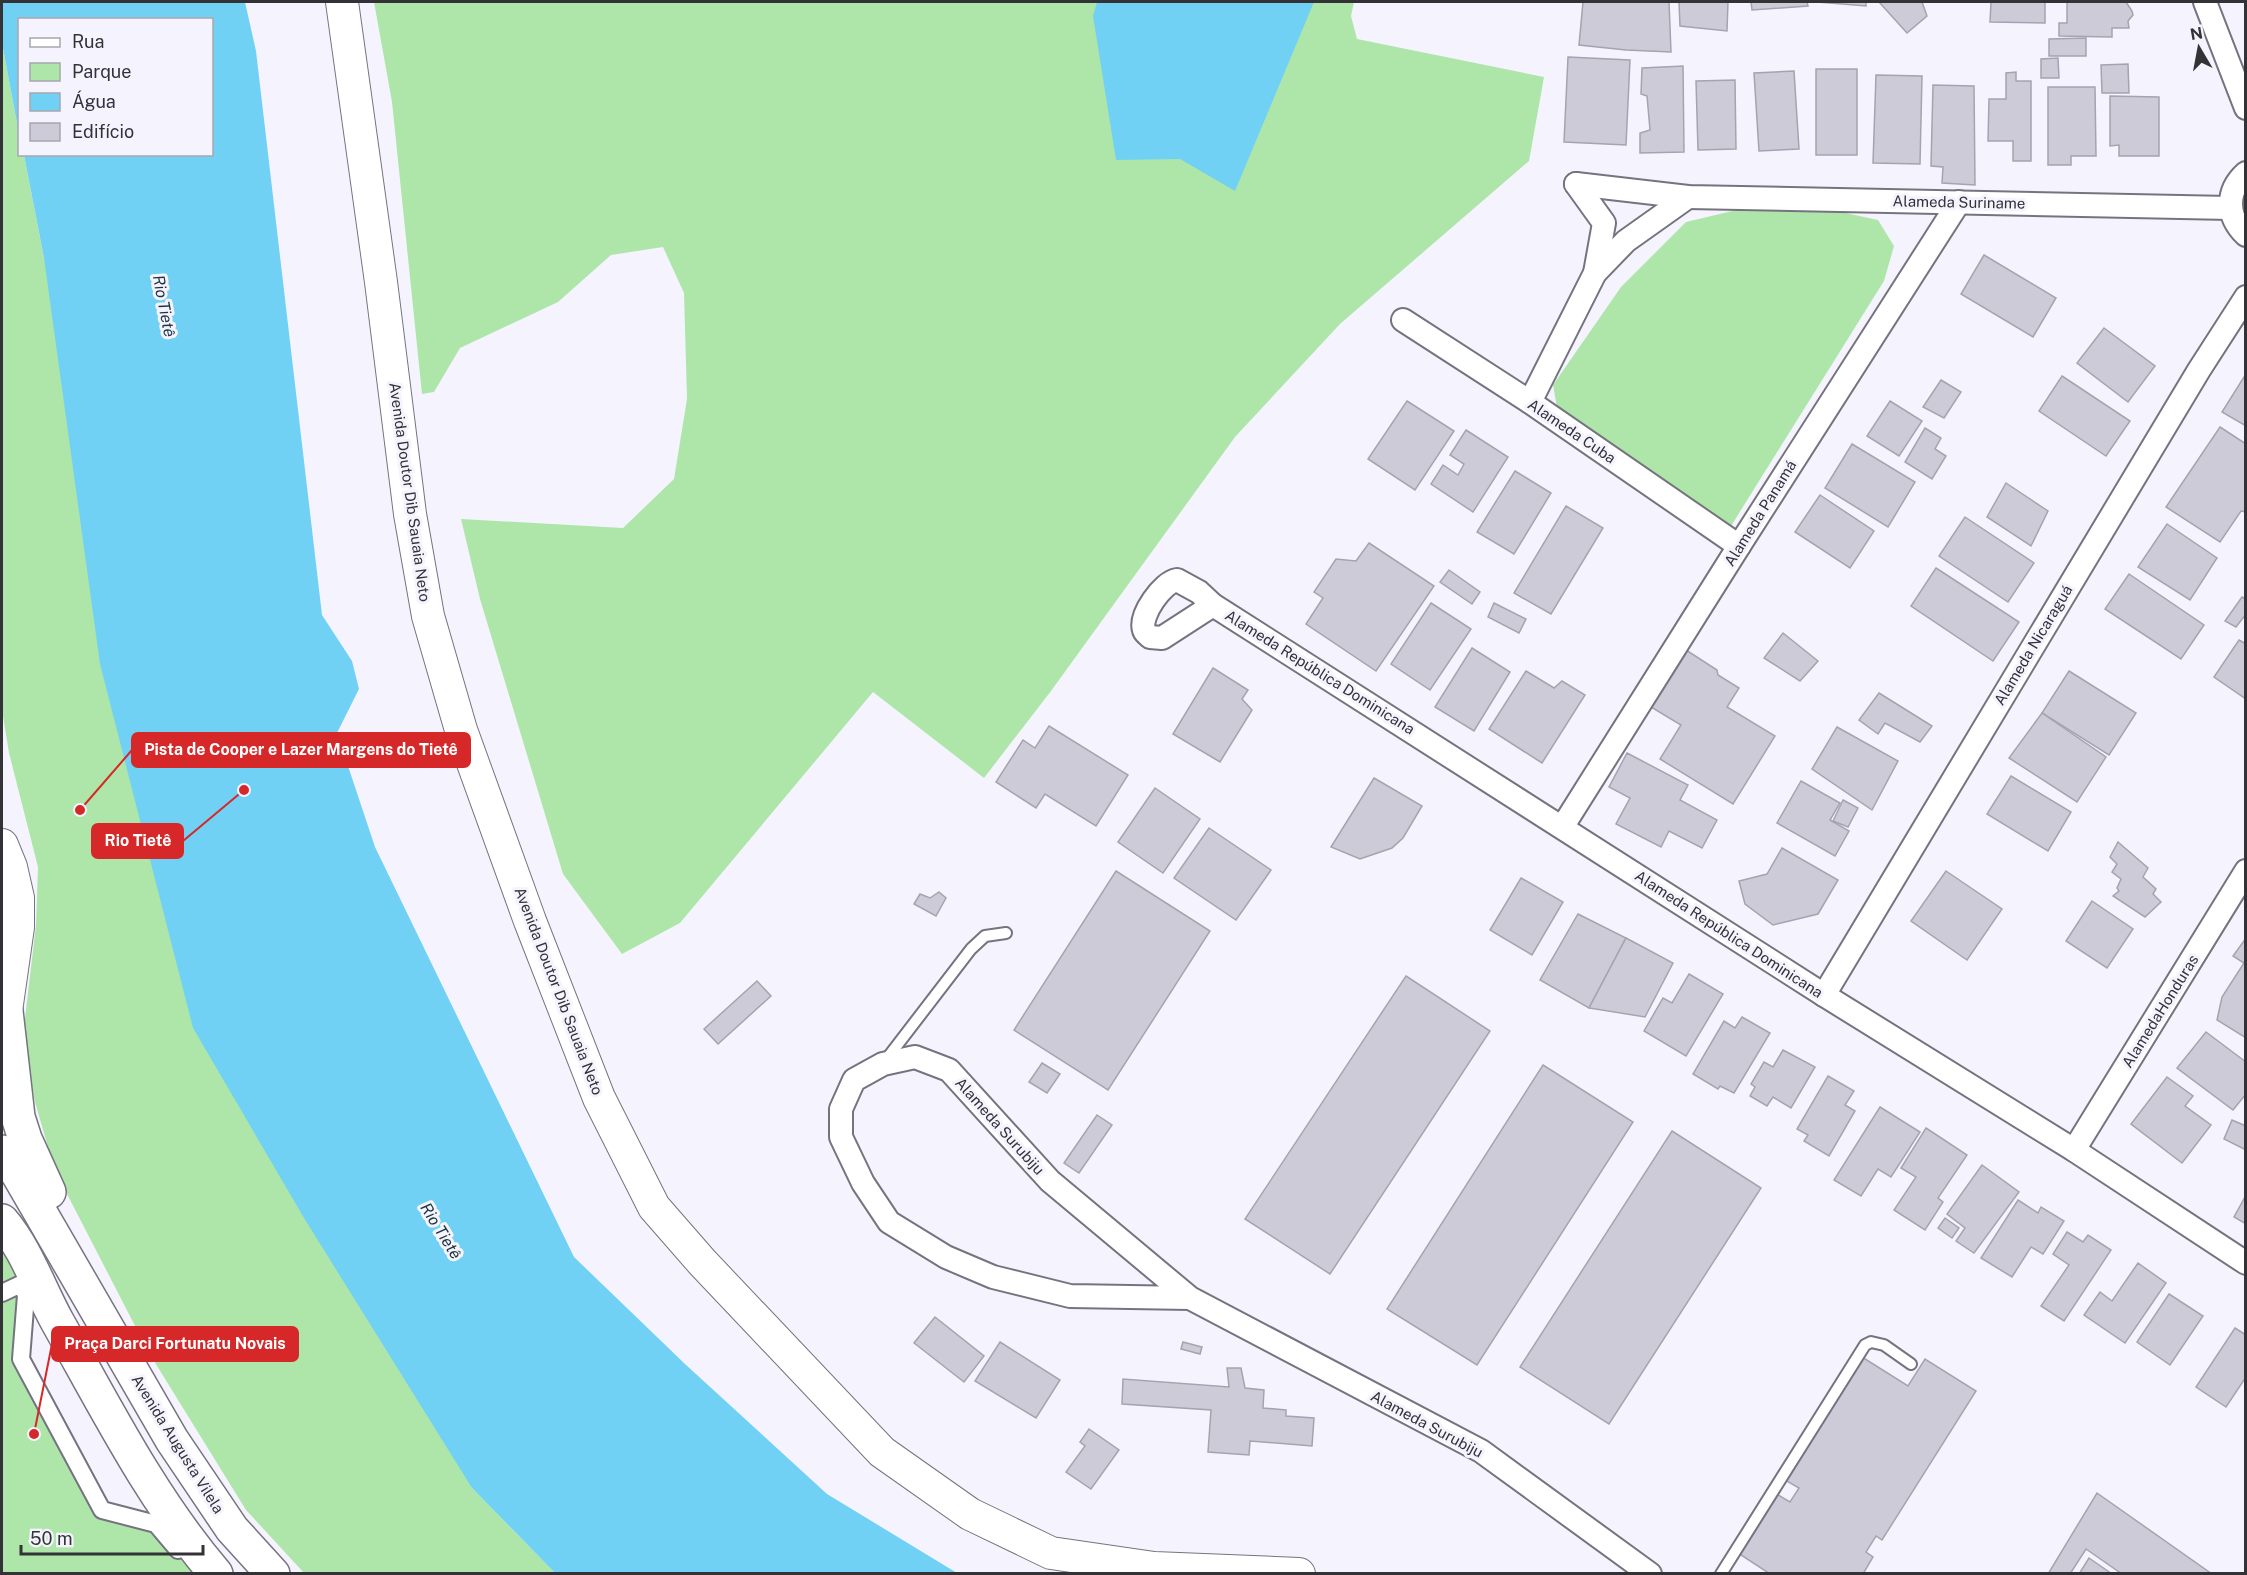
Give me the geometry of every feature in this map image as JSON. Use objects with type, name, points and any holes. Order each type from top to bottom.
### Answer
[{"type":"main road","name":"Avenida Doutor Dib Sauaia Neto","points":[[342,2],[410,514],[428,616],[461,730],[530,921],[599,1098],[654,1207],[717,1278],[882,1452],[970,1514],[1051,1553],[1154,1568],[1299,1574]]},
{"type":"main road","points":[[2,845],[11,867],[18,897],[18,927],[4,1019],[13,1093],[24,1139],[72,1237],[130,1367]]},
{"type":"main road","name":"Avenida Augusta Vilela","points":[[2,1152],[18,1174],[172,1440],[232,1529],[273,1574]]},
{"type":"main road","points":[[5,1222],[131,1453],[188,1540],[216,1574]]},
{"type":"street","points":[[2205,2],[2246,108]]},
{"type":"street","points":[[2246,173],[2238,180],[2232,192],[2230,208],[2232,217],[2246,235]]},
{"type":"street","name":"Alameda Suriname","points":[[1594,273],[1605,223],[1576,184],[1688,196],[2230,208]]},
{"type":"street","points":[[1530,402],[1594,273],[1626,241],[1688,196]]},
{"type":"street","name":"Alameda Panamá","points":[[1563,826],[1959,202]]},
{"type":"street","name":"Alameda Nicaraguá","points":[[1824,995],[2199,370],[2246,297]]},
{"type":"street","name":"Alameda Cuba","points":[[1403,320],[1530,402],[1739,546]]},
{"type":"street","name":"Alameda República Dominicana","points":[[1213,604],[1824,995],[2074,1150],[2246,1263]]},
{"type":"street","name":"AlamedaHonduras","points":[[2074,1150],[2246,872]]},
{"type":"street","name":"Alameda Surubiju","points":[[1190,1298],[1070,1296],[993,1277],[946,1257],[889,1222],[863,1183],[841,1137],[841,1109],[854,1080],[882,1064],[915,1057],[948,1070],[1050,1181],[1190,1298],[1480,1451],[1650,1574]]},
{"type":"street","points":[[2,1293],[21,1284],[26,1295],[21,1359],[102,1510],[156,1524],[198,1574]]},
{"type":"lane","points":[[882,1064],[971,949],[985,936],[1006,933]]},
{"type":"lane","points":[[1721,1574],[1865,1345],[1871,1342],[1884,1345],[1911,1364]]},
{"type":"green space","points":[[374,2],[1354,2],[1351,16],[1357,39],[1544,77],[1529,161],[1340,324],[1235,437],[1051,691],[984,778],[873,692],[680,923],[622,954],[563,874],[480,599],[461,519],[623,528],[674,479],[687,399],[684,293],[663,247],[611,255],[558,302],[460,348],[434,392],[422,394],[392,102]]},
{"type":"green space","points":[[2,43],[18,129],[18,156],[24,156],[44,258],[472,1488],[555,1573],[304,1573],[246,1510],[149,1353],[67,1194],[48,1147],[35,1102],[23,1035],[36,925],[38,867],[9,753],[2,710]]},
{"type":"green space","points":[[1745,208],[1841,212],[1878,220],[1894,246],[1884,281],[1731,526],[1558,413],[1553,385],[1621,287],[1686,222]]},
{"type":"green space","points":[[2,1242],[23,1277],[25,1359],[107,1508],[161,1520],[204,1573],[2,1573]]},
{"type":"water","name":"Rio Tietê","points":[[2,2],[245,2],[256,51],[322,615],[352,661],[359,689],[337,733],[375,847],[574,1257],[685,1364],[827,1494],[957,1573],[555,1573],[472,1488],[304,1218],[193,1028],[100,664],[44,258],[24,156],[213,156],[213,18],[18,18],[18,129],[2,43]]},
{"type":"water","points":[[1097,2],[1314,2],[1235,191],[1180,159],[1116,160],[1093,16]]},
{"type":"building","points":[[1583,2],[1669,2],[1671,52],[1579,45]]},
{"type":"building","points":[[1679,2],[1728,2],[1727,31],[1680,26]]},
{"type":"building","points":[[1751,2],[1807,2],[1808,6],[1752,10]]},
{"type":"building","points":[[1817,2],[1866,2],[1866,6]]},
{"type":"building","points":[[1879,2],[1922,2],[1927,16],[1907,33]]},
{"type":"building","points":[[1991,2],[2045,2],[2045,23],[1990,22]]},
{"type":"building","points":[[2067,2],[2126,2],[2133,15],[2128,21],[2129,28],[2112,28],[2112,37],[2059,36],[2059,23],[2067,23]]},
{"type":"building","points":[[2086,38],[2086,56],[2049,56],[2049,39]]},
{"type":"building","points":[[1568,57],[1630,60],[1626,145],[1564,142]]},
{"type":"building","points":[[2058,58],[2059,78],[2041,78],[2041,59]]},
{"type":"building","points":[[2128,64],[2129,93],[2102,93],[2101,65]]},
{"type":"building","points":[[1683,66],[1684,152],[1640,153],[1640,133],[1650,130],[1647,96],[1641,94],[1642,68]]},
{"type":"building","points":[[1816,69],[1857,69],[1857,155],[1816,155]]},
{"type":"building","points":[[1794,71],[1799,149],[1759,151],[1754,73]]},
{"type":"building","points":[[2016,72],[2016,81],[2031,81],[2031,161],[2013,161],[2013,141],[1988,141],[1989,99],[2006,99],[2006,73]]},
{"type":"building","points":[[1876,75],[1922,76],[1920,164],[1873,163]]},
{"type":"building","points":[[1735,80],[1736,149],[1698,150],[1696,81]]},
{"type":"building","points":[[1933,85],[1974,86],[1975,185],[1942,183],[1943,167],[1931,166]]},
{"type":"building","points":[[2048,87],[2095,87],[2096,156],[2071,156],[2071,165],[2048,165]]},
{"type":"building","points":[[2110,96],[2159,97],[2159,156],[2119,156],[2119,145],[2110,146]]},
{"type":"building","points":[[1984,255],[2056,298],[2033,337],[1961,294]]},
{"type":"building","points":[[2104,328],[2155,366],[2128,402],[2077,363]]},
{"type":"building","points":[[2062,376],[2130,421],[2106,456],[2039,411]]},
{"type":"building","points":[[2244,377],[2246,378],[2246,426],[2222,412]]},
{"type":"building","points":[[1941,380],[1961,392],[1944,418],[1923,407]]},
{"type":"building","points":[[1407,401],[1454,431],[1415,490],[1368,459]]},
{"type":"building","points":[[1890,401],[1922,421],[1899,456],[1867,436]]},
{"type":"building","points":[[2220,427],[2246,444],[2246,512],[2241,511],[2220,542],[2166,507]]},
{"type":"building","points":[[1925,428],[1941,438],[1935,449],[1946,456],[1932,479],[1905,462]]},
{"type":"building","points":[[1466,430],[1508,457],[1473,512],[1431,484],[1443,465],[1458,475],[1464,464],[1450,455]]},
{"type":"building","points":[[1852,444],[1915,482],[1888,527],[1825,488]]},
{"type":"building","points":[[1515,471],[1551,493],[1514,554],[1477,532]]},
{"type":"building","points":[[2006,483],[2048,511],[2031,546],[1987,517]]},
{"type":"building","points":[[1820,495],[1874,531],[1850,568],[1795,532]]},
{"type":"building","points":[[1566,506],[1603,528],[1551,614],[1514,593]]},
{"type":"building","points":[[1965,517],[2034,563],[2008,602],[1939,556]]},
{"type":"building","points":[[2167,524],[2217,558],[2190,600],[2138,567]]},
{"type":"building","points":[[1369,543],[1434,586],[1376,671],[1306,624],[1323,598],[1314,592],[1336,559],[1356,561]]},
{"type":"building","points":[[1936,568],[2019,622],[1993,661],[1911,606]]},
{"type":"building","points":[[1449,570],[1480,592],[1472,604],[1440,582]]},
{"type":"building","points":[[2129,574],[2204,625],[2181,659],[2105,609]]},
{"type":"building","points":[[2242,597],[2246,599],[2246,614],[2236,627],[2225,621]]},
{"type":"building","points":[[1431,603],[1471,629],[1430,690],[1391,664]]},
{"type":"building","points":[[1494,603],[1526,619],[1519,633],[1488,617]]},
{"type":"building","points":[[1783,633],[1818,661],[1800,681],[1764,658]]},
{"type":"building","points":[[2239,640],[2246,644],[2246,699],[2214,677]]},
{"type":"building","points":[[1472,648],[1510,672],[1474,731],[1435,707]]},
{"type":"building","points":[[1686,650],[1717,670],[1718,675],[1739,688],[1727,707],[1775,736],[1733,804],[1660,759],[1681,725],[1651,707]]},
{"type":"building","points":[[1213,668],[1248,690],[1242,699],[1252,710],[1220,762],[1173,734]]},
{"type":"building","points":[[1526,671],[1554,688],[1562,681],[1585,695],[1542,763],[1489,729]]},
{"type":"building","points":[[2069,671],[2136,713],[2109,755],[2042,713]]},
{"type":"building","points":[[1879,693],[1932,726],[1920,742],[1885,723],[1878,734],[1859,720]]},
{"type":"building","points":[[2042,713],[2106,757],[2077,802],[2009,758]]},
{"type":"building","points":[[1049,726],[1128,775],[1096,826],[1045,794],[1036,808],[996,782],[1023,740],[1035,748]]},
{"type":"building","points":[[1837,727],[1898,761],[1872,810],[1812,769]]},
{"type":"building","points":[[1627,753],[1688,785],[1680,800],[1717,820],[1702,848],[1669,831],[1661,847],[1616,824],[1630,798],[1609,787]]},
{"type":"building","points":[[2011,776],[2071,812],[2048,851],[1987,814]]},
{"type":"building","points":[[1374,778],[1422,806],[1403,838],[1392,848],[1360,859],[1331,847]]},
{"type":"building","points":[[1801,781],[1840,803],[1830,820],[1849,831],[1835,856],[1777,823]]},
{"type":"building","points":[[1155,788],[1200,819],[1163,873],[1118,842]]},
{"type":"building","points":[[1843,800],[1858,808],[1848,827],[1833,821]]},
{"type":"building","points":[[1209,828],[1271,870],[1236,920],[1174,878]]},
{"type":"building","points":[[2118,842],[2148,868],[2143,877],[2156,889],[2153,894],[2161,902],[2145,917],[2113,896],[2119,891],[2117,888],[2121,879],[2112,872],[2117,864],[2110,857]]},
{"type":"building","points":[[1782,848],[1838,880],[1818,914],[1773,925],[1745,904],[1739,881],[1767,874]]},
{"type":"building","points":[[1116,871],[1210,931],[1108,1090],[1014,1030]]},
{"type":"building","points":[[1946,871],[2002,909],[1967,960],[1911,921]]},
{"type":"building","points":[[1521,878],[1563,902],[1532,955],[1490,930]]},
{"type":"building","points":[[939,892],[946,898],[936,916],[914,904],[920,894],[930,898]]},
{"type":"building","points":[[2092,901],[2133,929],[2107,968],[2066,941]]},
{"type":"building","points":[[1578,914],[1626,938],[1589,1008],[1540,980]]},
{"type":"building","points":[[1626,938],[1673,963],[1645,1017],[1589,1008]]},
{"type":"building","points":[[2246,938],[2246,1038],[2217,1020],[2222,997],[2244,963],[2233,956]]},
{"type":"building","points":[[1689,974],[1723,994],[1686,1056],[1644,1031],[1663,998],[1672,1003]]},
{"type":"building","points":[[1406,976],[1490,1031],[1330,1274],[1245,1219]]},
{"type":"building","points":[[757,981],[771,996],[718,1044],[704,1029]]},
{"type":"building","points":[[1742,1017],[1770,1033],[1734,1093],[1720,1086],[1718,1089],[1693,1074],[1724,1021],[1735,1028]]},
{"type":"building","points":[[2206,1032],[2246,1062],[2246,1094],[2233,1110],[2177,1068]]},
{"type":"building","points":[[1783,1050],[1815,1067],[1791,1108],[1773,1097],[1767,1106],[1750,1096],[1755,1087],[1751,1084],[1764,1062],[1773,1067]]},
{"type":"building","points":[[1042,1063],[1060,1074],[1047,1093],[1029,1082]]},
{"type":"building","points":[[1543,1065],[1633,1122],[1477,1365],[1387,1309]]},
{"type":"building","points":[[1828,1076],[1854,1091],[1845,1105],[1855,1111],[1829,1156],[1804,1141],[1808,1135],[1797,1129]]},
{"type":"building","points":[[2167,1077],[2193,1096],[2185,1106],[2211,1125],[2182,1163],[2131,1124]]},
{"type":"building","points":[[1880,1107],[1920,1132],[1891,1177],[1878,1169],[1861,1196],[1834,1180]]},
{"type":"building","points":[[1097,1115],[1112,1125],[1079,1173],[1064,1163]]},
{"type":"building","points":[[2232,1120],[2246,1126],[2246,1150],[2224,1139]]},
{"type":"building","points":[[1926,1128],[1967,1155],[1938,1198],[1943,1202],[1925,1230],[1894,1210],[1916,1177],[1901,1168]]},
{"type":"building","points":[[1672,1131],[1761,1188],[1609,1424],[1520,1367]]},
{"type":"building","points":[[1982,1165],[2019,1192],[1974,1253],[1956,1241],[1965,1228],[1947,1214]]},
{"type":"building","points":[[2246,1195],[2246,1224],[2234,1217]]},
{"type":"building","points":[[2018,1200],[2038,1213],[2041,1207],[2064,1221],[2043,1254],[2031,1247],[2012,1277],[1981,1258]]},
{"type":"building","points":[[1945,1218],[1959,1228],[1952,1238],[1938,1228]]},
{"type":"building","points":[[2067,1232],[2083,1242],[2088,1235],[2111,1250],[2064,1321],[2041,1306],[2069,1265],[2053,1254]]},
{"type":"building","points":[[2138,1263],[2166,1283],[2125,1343],[2084,1315],[2100,1292],[2112,1301]]},
{"type":"building","points":[[2169,1294],[2203,1316],[2170,1365],[2137,1342]]},
{"type":"building","points":[[935,1317],[984,1356],[964,1382],[914,1343]]},
{"type":"building","points":[[2235,1328],[2246,1335],[2246,1377],[2226,1407],[2196,1387]]},
{"type":"building","points":[[1000,1342],[1060,1380],[1036,1418],[975,1381]]},
{"type":"building","points":[[1183,1342],[1202,1347],[1200,1354],[1181,1349]]},
{"type":"building","points":[[1862,1357],[1908,1386],[1925,1359],[1976,1391],[1882,1540],[1876,1536],[1866,1552],[1873,1557],[1863,1574],[1770,1574],[1738,1553],[1775,1493],[1790,1502],[1799,1488],[1785,1480]]},
{"type":"building","points":[[1227,1368],[1241,1368],[1245,1388],[1264,1390],[1263,1408],[1286,1410],[1286,1416],[1314,1418],[1312,1446],[1250,1441],[1249,1455],[1208,1452],[1211,1410],[1122,1404],[1123,1379],[1229,1387]]},
{"type":"building","points":[[1089,1429],[1119,1450],[1091,1489],[1066,1472],[1085,1446],[1080,1442]]},
{"type":"building","points":[[2097,1493],[2212,1574],[2122,1574],[2086,1549],[2070,1574],[2048,1574]]},
{"type":"building","points":[[2089,1558],[2112,1574],[2079,1574]]},
{"type":"place","name":"Rio Tietê","points":[[244,790]]},
{"type":"place","name":"Pista de Cooper e Lazer Margens do Tietê","points":[[80,810]]},
{"type":"place","name":"Praça Darci Fortunatu Novais","points":[[34,1434]]}]
